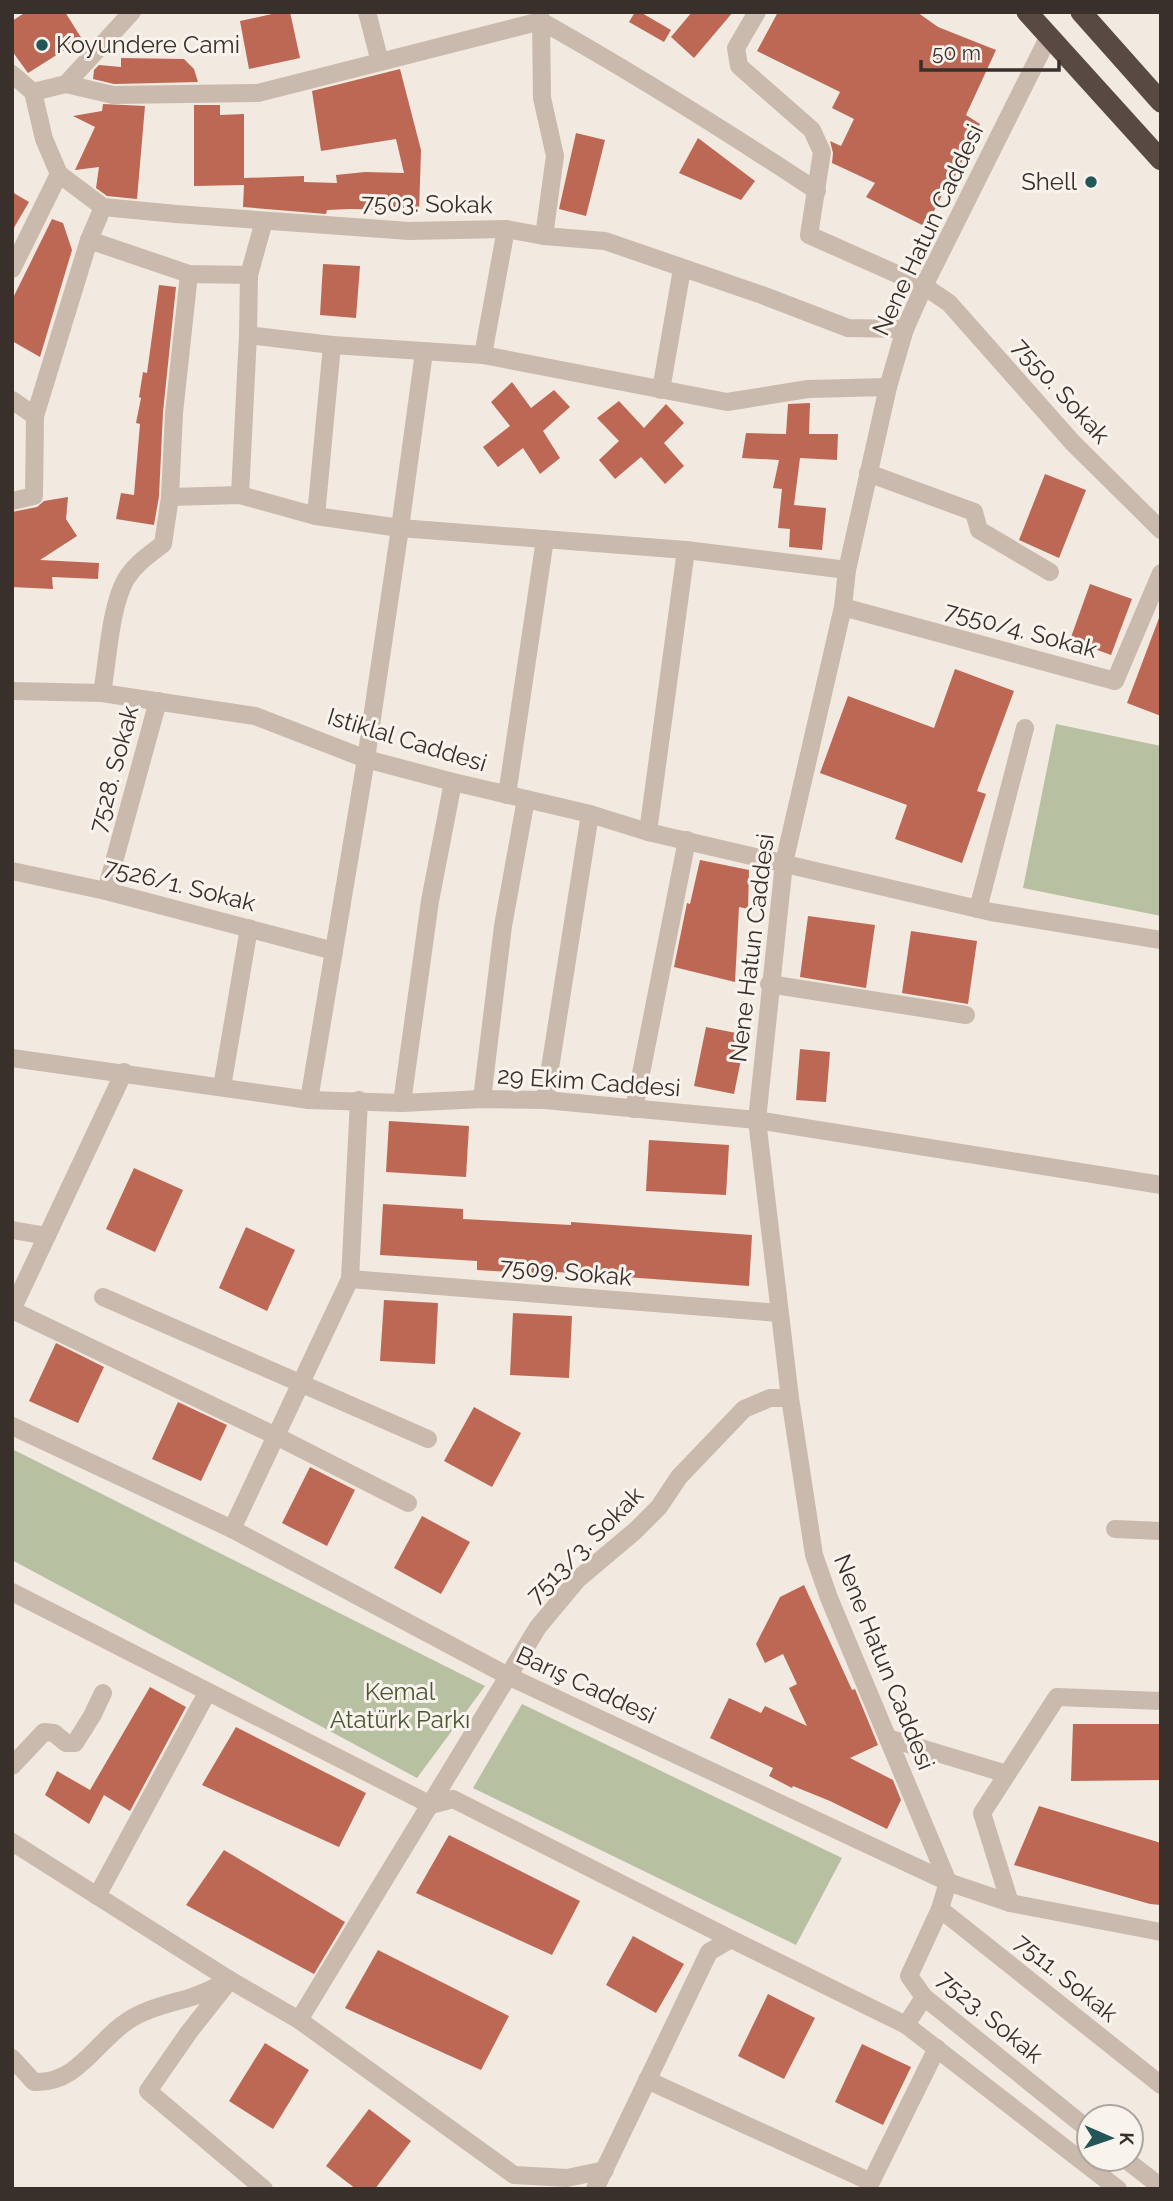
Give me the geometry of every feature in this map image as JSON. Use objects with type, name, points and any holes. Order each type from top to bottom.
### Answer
[{"type":"highway","points":[[1027,12],[1161,160]]},
{"type":"highway","points":[[1081,12],[1161,102]]},
{"type":"street","points":[[66,84],[132,12]]},
{"type":"street","points":[[367,12],[380,62]]},
{"type":"street","points":[[33,92],[66,84],[113,94],[257,93],[540,17],[702,116],[817,191],[822,152],[812,130],[738,66],[736,48],[757,12]]},
{"type":"street","points":[[540,17],[542,98],[555,156],[544,236]]},
{"type":"street","name":"Nene Hatun Caddesi","points":[[948,1882],[829,1598],[814,1555],[790,1398],[757,1120],[769,984],[784,863],[888,387],[905,328],[924,286],[1049,36]]},
{"type":"street","points":[[12,74],[33,92],[44,139],[59,173],[103,206],[89,240],[35,416],[34,496],[12,501]]},
{"type":"street","points":[[12,270],[59,173]]},
{"type":"street","name":"7550. Sokak","points":[[817,191],[809,235],[924,286],[949,303],[1073,443],[1161,530]]},
{"type":"street","name":"7503. Sokak","points":[[103,206],[409,231],[506,229],[544,236],[605,241],[848,328],[905,328]]},
{"type":"street","points":[[240,495],[249,275],[264,221]]},
{"type":"street","points":[[483,355],[506,229]]},
{"type":"street","points":[[89,240],[190,274],[249,275]]},
{"type":"street","points":[[661,390],[681,269]]},
{"type":"street","points":[[102,693],[118,597],[127,578],[139,563],[163,544],[170,497],[174,413],[190,274]]},
{"type":"street","points":[[248,335],[332,345],[483,355],[727,402],[808,389],[888,387]]},
{"type":"street","points":[[316,516],[332,345]]},
{"type":"street","points":[[309,1100],[366,759],[424,352]]},
{"type":"street","points":[[12,400],[35,416]]},
{"type":"street","points":[[869,473],[975,512],[979,530],[1051,572]]},
{"type":"street","points":[[170,497],[240,495],[316,516],[400,528],[686,550],[847,570]]},
{"type":"street","points":[[507,795],[545,539]]},
{"type":"street","points":[[648,832],[686,550]]},
{"type":"street","name":"7550/4. Sokak","points":[[842,607],[1115,681],[1161,573]]},
{"type":"street","name":"Istiklal Caddesi","points":[[12,691],[102,693],[255,716],[366,759],[590,814],[648,832],[978,909],[1161,940]]},
{"type":"street","name":"7528. Sokak","points":[[106,891],[158,701]]},
{"type":"street","points":[[978,909],[1025,728]]},
{"type":"street","points":[[402,1103],[430,901],[453,782]]},
{"type":"street","points":[[482,1099],[503,926],[526,799]]},
{"type":"street","points":[[545,1100],[590,814]]},
{"type":"street","points":[[634,1109],[688,840]]},
{"type":"street","name":"7526/1. Sokak","points":[[12,871],[106,891],[334,950]]},
{"type":"street","points":[[222,1087],[249,928]]},
{"type":"street","points":[[769,984],[966,1015]]},
{"type":"street","name":"29 Ekim Caddesi","points":[[12,1058],[309,1100],[402,1103],[482,1099],[545,1100],[757,1120],[1161,1185]]},
{"type":"street","points":[[124,1072],[12,1310],[276,1436],[408,1503]]},
{"type":"street","points":[[232,1529],[350,1279],[359,1100]]},
{"type":"street","points":[[12,1230],[47,1236]]},
{"type":"street","name":"7509. Sokak","points":[[350,1279],[779,1313]]},
{"type":"street","points":[[103,1297],[428,1439]]},
{"type":"street","name":"7513/3. Sokak","points":[[299,2020],[538,1627],[578,1579],[659,1507],[680,1477],[744,1409],[769,1398],[790,1398]]},
{"type":"street","name":"Barış Caddesi","points":[[12,1426],[232,1529],[510,1677],[948,1882],[1010,1903],[1161,1932]]},
{"type":"street","points":[[1115,1529],[1161,1531]]},
{"type":"street","points":[[12,1592],[206,1693],[431,1805],[453,1799],[906,2025],[1118,2189]]},
{"type":"street","points":[[12,1766],[44,1732],[54,1733],[66,1743],[75,1743],[103,1693]]},
{"type":"street","points":[[97,1896],[206,1693]]},
{"type":"street","points":[[1010,1903],[982,1813],[1057,1697],[1161,1701]]},
{"type":"street","points":[[888,1738],[1007,1774]]},
{"type":"street","points":[[12,1842],[230,1980],[299,2020],[517,2182],[567,2178],[605,2170]]},
{"type":"street","name":"7523. Sokak","points":[[948,1882],[940,1909],[909,1976],[924,1997],[1075,2119]]},
{"type":"street","name":"7511. Sokak","points":[[940,1909],[1161,2085]]},
{"type":"street","points":[[595,2189],[709,1952],[731,1939]]},
{"type":"street","points":[[12,2058],[34,2082],[49,2083],[75,2070],[123,2024],[154,2008],[195,1996],[230,1980]]},
{"type":"street","points":[[230,1980],[148,2091],[264,2189]]},
{"type":"street","points":[[906,2025],[924,1997]]},
{"type":"street","points":[[647,2080],[870,2182],[937,2048]]},
{"type":"street","points":[[1143,2173],[1161,2187]]},
{"type":"green space","points":[[1056,724],[1161,746],[1161,916],[1023,888]]},
{"type":"green space","name":"Kemal Atatürk Parkı","points":[[12,1449],[485,1686],[417,1778],[12,1560]]},
{"type":"green space","name":"Kemal Atatürk Parkı","points":[[522,1704],[842,1858],[796,1945],[473,1788]]},
{"type":"building","name":"Koyundere Cami","points":[[26,12],[65,12],[82,39],[28,73],[12,51],[12,21]]},
{"type":"building","points":[[290,12],[300,58],[249,69],[240,21]]},
{"type":"building","points":[[635,12],[640,12],[671,30],[664,42],[629,22]]},
{"type":"building","points":[[692,12],[733,12],[694,58],[671,37]]},
{"type":"building","points":[[778,12],[917,12],[938,27],[996,50],[966,115],[980,124],[926,227],[866,197],[875,183],[832,163],[830,141],[841,146],[854,119],[832,108],[840,92],[757,51]]},
{"type":"building","points":[[121,58],[184,59],[194,69],[198,82],[114,84],[93,79],[94,70],[99,65],[121,67]]},
{"type":"building","points":[[400,69],[421,150],[419,213],[414,210],[350,209],[327,210],[326,214],[243,207],[244,185],[194,186],[194,105],[220,105],[220,115],[244,114],[244,178],[304,176],[304,182],[337,183],[336,175],[365,172],[404,173],[396,139],[321,151],[312,91]]},
{"type":"building","points":[[103,104],[145,106],[137,199],[107,196],[96,188],[99,167],[75,170],[95,127],[73,116],[102,111]]},
{"type":"building","points":[[576,133],[605,140],[586,216],[559,209]]},
{"type":"building","points":[[698,138],[755,181],[741,200],[679,173]]},
{"type":"building","points":[[12,192],[29,202],[12,231]]},
{"type":"building","points":[[52,219],[63,223],[72,250],[40,357],[12,341],[12,300]]},
{"type":"building","points":[[323,264],[360,266],[356,318],[320,315]]},
{"type":"building","points":[[159,285],[176,287],[163,412],[159,496],[154,525],[116,519],[121,493],[134,495],[140,424],[136,423],[141,398],[139,397],[143,372],[147,373]]},
{"type":"building","points":[[512,382],[531,408],[554,390],[570,407],[543,431],[560,458],[540,474],[523,448],[498,467],[483,447],[510,426],[491,402]]},
{"type":"building","points":[[619,401],[644,428],[666,404],[684,423],[664,443],[684,466],[665,484],[641,457],[615,479],[599,460],[619,441],[597,418]]},
{"type":"building","points":[[810,403],[809,434],[838,434],[837,460],[800,458],[794,505],[826,508],[822,550],[789,547],[790,529],[778,528],[782,489],[773,488],[779,460],[742,458],[746,433],[786,434],[788,404]]},
{"type":"building","points":[[1045,474],[1086,490],[1059,558],[1019,540]]},
{"type":"building","points":[[68,497],[66,519],[77,536],[40,560],[99,563],[98,579],[52,577],[53,589],[12,587],[12,512],[37,507],[44,501]]},
{"type":"building","points":[[1090,584],[1132,599],[1111,655],[1070,640]]},
{"type":"building","points":[[1159,618],[1161,619],[1161,716],[1127,703]]},
{"type":"building","points":[[955,669],[1014,691],[977,791],[986,794],[962,863],[895,839],[907,805],[820,773],[848,696],[934,728]]},
{"type":"building","points":[[700,860],[749,870],[748,909],[739,907],[735,982],[674,967],[687,903],[690,904]]},
{"type":"building","points":[[808,916],[875,925],[866,988],[800,977]]},
{"type":"building","points":[[911,931],[977,941],[968,1004],[902,993]]},
{"type":"building","points":[[706,1027],[746,1035],[734,1094],[694,1086]]},
{"type":"building","points":[[800,1049],[830,1052],[826,1102],[796,1100]]},
{"type":"building","points":[[389,1121],[469,1126],[466,1177],[386,1172]]},
{"type":"building","points":[[649,1140],[729,1145],[726,1195],[646,1191]]},
{"type":"building","points":[[134,1168],[183,1190],[155,1252],[106,1229]]},
{"type":"building","points":[[383,1204],[463,1209],[463,1219],[571,1225],[571,1222],[752,1235],[749,1286],[557,1272],[557,1275],[477,1270],[477,1261],[380,1255]]},
{"type":"building","points":[[246,1227],[295,1250],[267,1311],[219,1288]]},
{"type":"building","points":[[384,1300],[438,1303],[435,1364],[380,1361]]},
{"type":"building","points":[[513,1313],[572,1316],[569,1378],[510,1375]]},
{"type":"building","points":[[56,1343],[104,1367],[78,1423],[29,1401]]},
{"type":"building","points":[[178,1402],[227,1425],[201,1481],[152,1459]]},
{"type":"building","points":[[474,1407],[521,1433],[492,1487],[444,1461]]},
{"type":"building","points":[[310,1467],[355,1490],[327,1546],[282,1523]]},
{"type":"building","points":[[422,1516],[470,1542],[441,1594],[394,1568]]},
{"type":"building","points":[[804,1585],[852,1690],[855,1689],[878,1745],[850,1758],[893,1780],[901,1800],[887,1829],[830,1801],[793,1786],[792,1788],[769,1776],[773,1768],[710,1738],[729,1698],[761,1713],[765,1706],[807,1726],[789,1688],[797,1684],[783,1654],[765,1663],[756,1644],[780,1597]]},
{"type":"building","points":[[150,1687],[186,1707],[130,1811],[104,1795],[89,1824],[45,1795],[57,1771],[90,1790]]},
{"type":"building","points":[[1073,1724],[1161,1724],[1161,1780],[1071,1781]]},
{"type":"building","points":[[236,1727],[366,1793],[339,1847],[202,1785]]},
{"type":"building","points":[[1039,1806],[1161,1843],[1161,1905],[1014,1865]]},
{"type":"building","points":[[449,1835],[580,1901],[552,1955],[416,1893]]},
{"type":"building","points":[[224,1850],[345,1922],[314,1974],[186,1905]]},
{"type":"building","points":[[633,1936],[684,1964],[656,2013],[606,1985]]},
{"type":"building","points":[[378,1950],[509,2016],[481,2070],[345,2008]]},
{"type":"building","points":[[768,1994],[815,2018],[784,2079],[738,2056]]},
{"type":"building","points":[[265,2043],[309,2070],[273,2129],[229,2101]]},
{"type":"building","points":[[862,2044],[911,2067],[883,2125],[835,2102]]},
{"type":"building","points":[[369,2109],[411,2141],[375,2189],[356,2189],[326,2166]]},
{"type":"place","name":"Koyundere Cami","points":[[42,45]]},
{"type":"place","name":"Shell","points":[[1091,182]]}]
